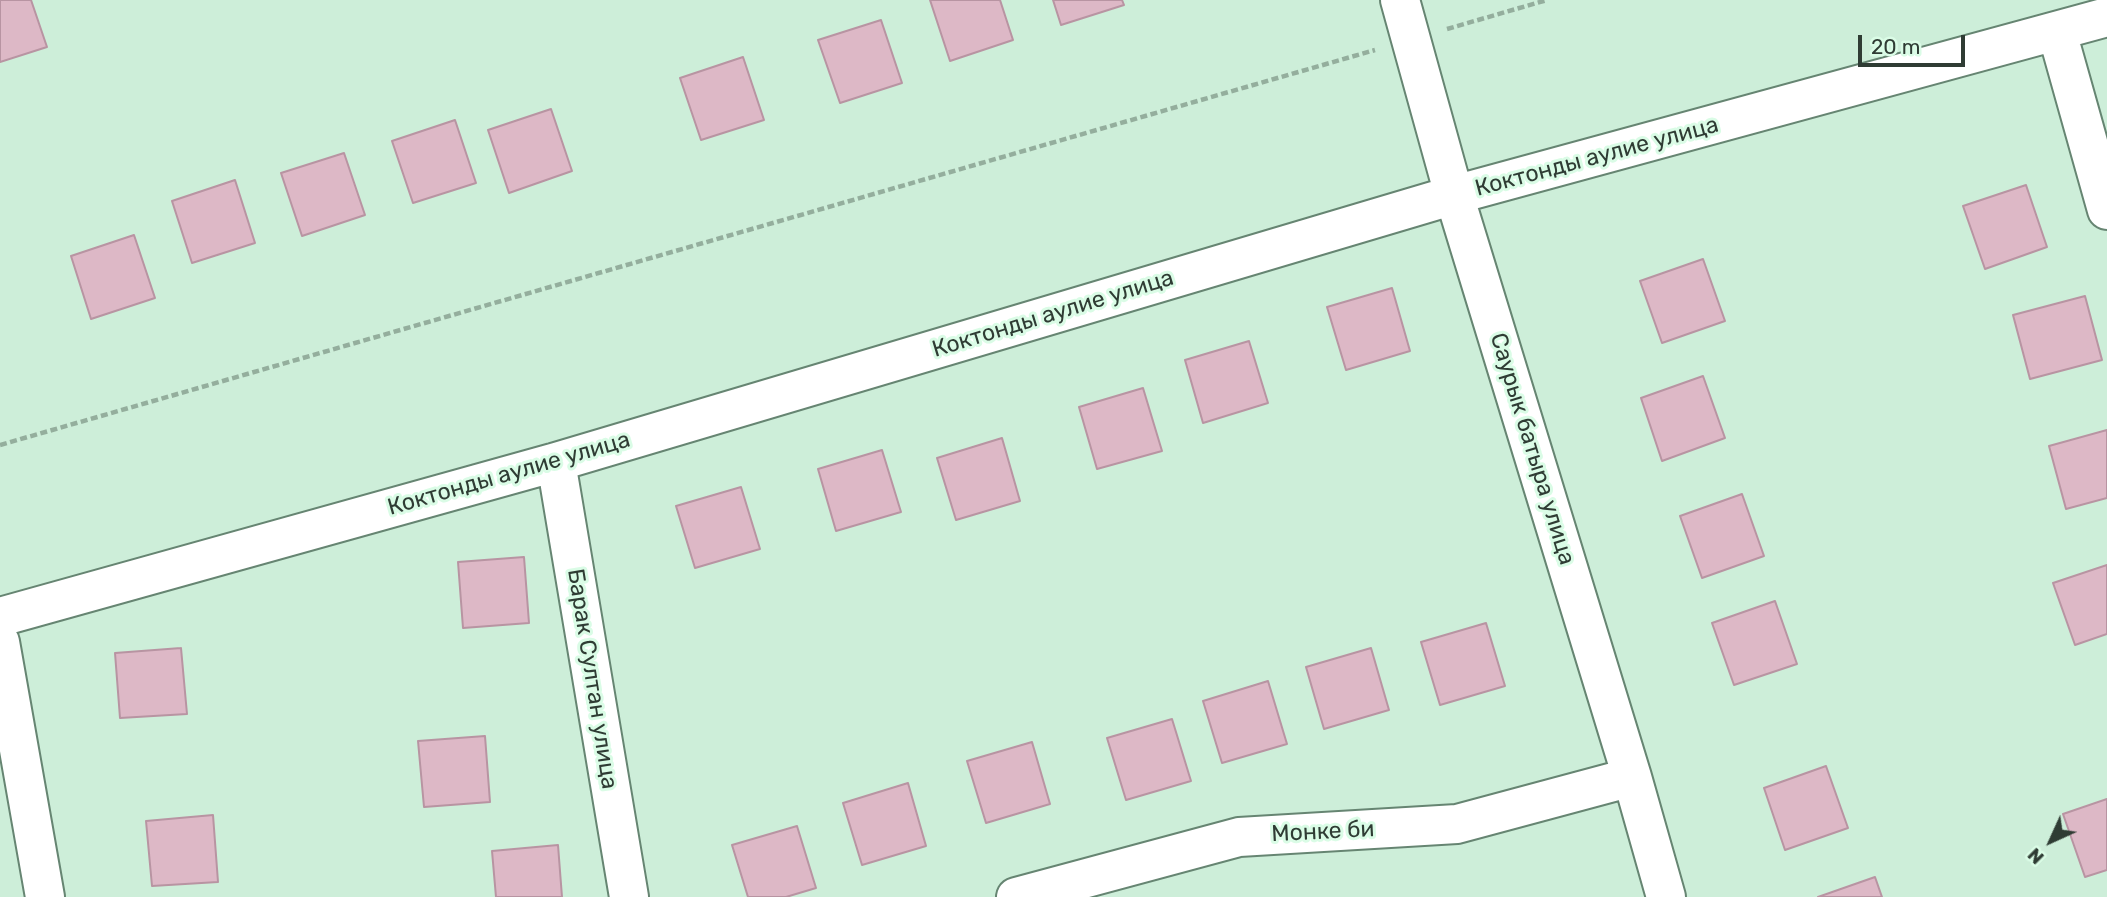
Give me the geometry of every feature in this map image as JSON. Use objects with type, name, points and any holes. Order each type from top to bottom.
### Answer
[{"type":"street","name":"Саурык батыра улица","points":[[1399,0],[1454,195],[1632,777],[1666,897]]},
{"type":"street","name":"Коктонды аулие улица","points":[[0,617],[556,462],[1454,195],[2107,18]]},
{"type":"street","points":[[2057,32],[2107,210]]},
{"type":"street","name":"Барак Султан улица","points":[[556,462],[629,897]]},
{"type":"street","points":[[0,642],[45,897]]},
{"type":"street","name":"Монке би","points":[[1016,897],[1239,837],[1457,824],[1632,777]]},
{"type":"path","points":[[0,445],[1547,0]]},
{"type":"building","points":[[0,0],[31,0],[47,47],[0,62]]},
{"type":"building","points":[[930,0],[1000,0],[1013,40],[950,61]]},
{"type":"building","points":[[1053,0],[1122,0],[1124,5],[1061,25]]},
{"type":"building","points":[[881,20],[902,83],[840,103],[818,40]]},
{"type":"building","points":[[743,57],[764,120],[701,140],[680,78]]},
{"type":"building","points":[[551,109],[572,171],[509,193],[488,130]]},
{"type":"building","points":[[455,120],[476,183],[413,203],[392,141]]},
{"type":"building","points":[[344,153],[365,215],[302,236],[281,173]]},
{"type":"building","points":[[235,180],[255,243],[192,263],[172,201]]},
{"type":"building","points":[[2026,185],[2047,247],[1985,269],[1963,206]]},
{"type":"building","points":[[134,235],[155,298],[91,319],[71,256]]},
{"type":"building","points":[[1703,259],[1725,321],[1662,343],[1640,281]]},
{"type":"building","points":[[1392,288],[1410,351],[1346,370],[1327,307]]},
{"type":"building","points":[[2085,296],[2102,360],[2030,379],[2013,315]]},
{"type":"building","points":[[1249,341],[1268,403],[1203,423],[1185,360]]},
{"type":"building","points":[[1703,376],[1725,438],[1662,461],[1641,398]]},
{"type":"building","points":[[1143,388],[1162,451],[1097,469],[1079,407]]},
{"type":"building","points":[[2107,430],[2107,498],[2066,509],[2049,446]]},
{"type":"building","points":[[1002,438],[1020,501],[956,520],[937,458]]},
{"type":"building","points":[[882,450],[901,512],[836,531],[818,469]]},
{"type":"building","points":[[741,487],[760,549],[695,568],[676,506]]},
{"type":"building","points":[[1742,494],[1764,556],[1702,578],[1680,516]]},
{"type":"building","points":[[524,557],[529,623],[463,628],[458,562]]},
{"type":"building","points":[[2107,565],[2107,634],[2075,645],[2053,583]]},
{"type":"building","points":[[1775,601],[1797,664],[1734,685],[1712,623]]},
{"type":"building","points":[[1486,623],[1505,686],[1440,705],[1421,642]]},
{"type":"building","points":[[181,648],[187,714],[120,718],[115,653]]},
{"type":"building","points":[[1371,648],[1389,710],[1324,729],[1306,667]]},
{"type":"building","points":[[1268,681],[1287,744],[1222,763],[1203,701]]},
{"type":"building","points":[[1172,719],[1191,781],[1126,800],[1107,738]]},
{"type":"building","points":[[485,736],[490,802],[424,807],[418,741]]},
{"type":"building","points":[[1032,742],[1050,804],[986,823],[967,761]]},
{"type":"building","points":[[1826,766],[1848,828],[1785,850],[1764,788]]},
{"type":"building","points":[[908,783],[926,846],[862,865],[843,803]]},
{"type":"building","points":[[2107,799],[2107,870],[2085,877],[2063,814]]},
{"type":"building","points":[[213,815],[218,882],[152,886],[146,821]]},
{"type":"building","points":[[797,826],[816,888],[786,897],[748,897],[732,845]]},
{"type":"building","points":[[558,845],[562,897],[496,897],[492,851]]},
{"type":"building","points":[[1875,877],[1882,897],[1818,897]]}]
